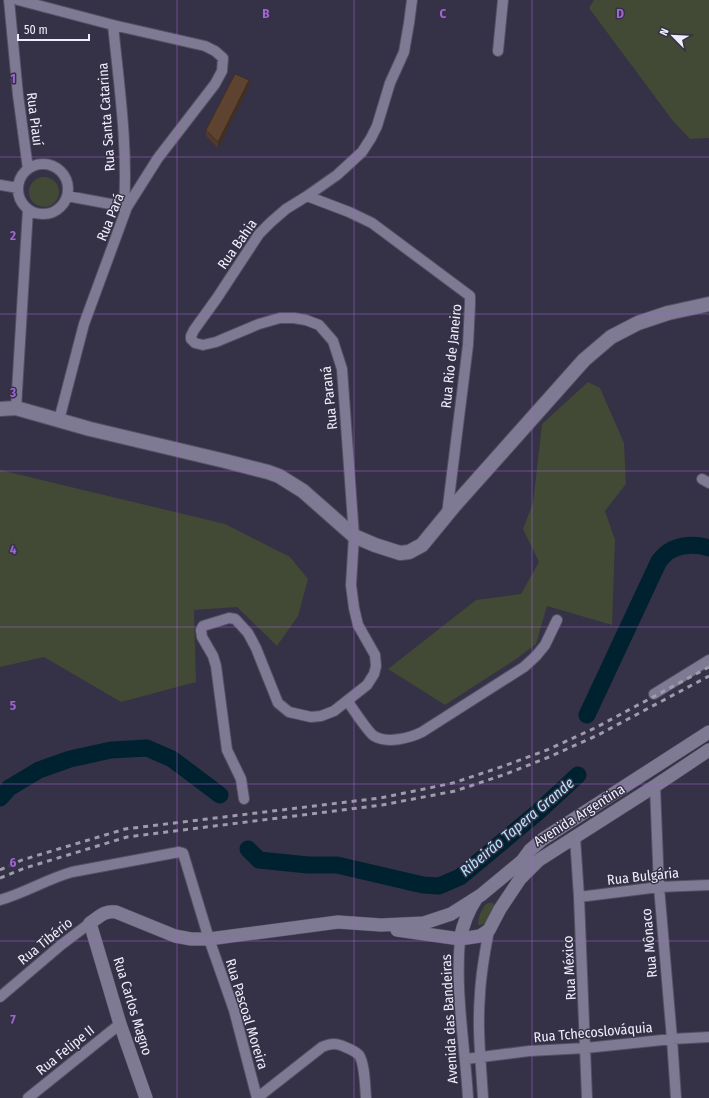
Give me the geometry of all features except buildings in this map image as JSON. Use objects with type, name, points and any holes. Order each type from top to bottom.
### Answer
[{"type":"main road","points":[[0,409],[16,408],[121,436],[226,461],[279,476],[303,491],[354,536],[375,545],[400,552],[409,552],[422,545],[447,514],[584,360],[611,338],[638,323],[668,313],[709,304]]},
{"type":"street","name":"Rua Piauí","points":[[9,0],[18,95],[28,169]]},
{"type":"street","points":[[18,0],[113,26]]},
{"type":"street","name":"Rua Bahia","points":[[201,320],[259,234],[278,215],[337,175],[362,152],[377,126],[390,83],[404,52],[412,0]]},
{"type":"street","points":[[498,51],[503,0]]},
{"type":"street","name":"Rua Pará","points":[[59,420],[84,324],[125,207],[163,152],[220,77],[223,64],[223,58],[210,48],[113,26]]},
{"type":"street","name":"Rua Santa Catarina","points":[[113,26],[123,133],[125,207]]},
{"type":"street","points":[[45,164],[54,166],[61,171],[66,179],[68,188],[67,196],[60,207],[50,213],[42,214],[35,213],[22,203],[18,188],[23,174],[28,169],[36,165],[45,164]]},
{"type":"street","points":[[0,185],[18,188]]},
{"type":"street","points":[[67,196],[125,207]]},
{"type":"street","name":"Rua Rio de Janeiro","points":[[307,196],[349,212],[372,223],[470,296],[468,345],[447,514]]},
{"type":"street","points":[[16,408],[28,209]]},
{"type":"street","name":"Rua Paraná","points":[[201,320],[191,336],[192,341],[198,345],[216,342],[259,324],[280,318],[306,320],[319,325],[333,340],[342,369],[354,536]]},
{"type":"street","points":[[244,799],[241,779],[227,750],[216,666],[202,637],[201,633],[203,626],[229,618],[235,619],[238,622],[248,633],[256,648],[278,703],[289,712],[311,717],[321,716],[334,711],[348,702],[367,685],[374,674],[376,666],[375,655],[358,625],[354,608],[351,584],[354,536]]},
{"type":"street","points":[[348,702],[374,736],[382,739],[400,739],[411,737],[422,732],[524,667],[540,651],[557,620]]},
{"type":"street","points":[[654,694],[709,660]]},
{"type":"street","name":"Avenida Argentina","points":[[481,895],[522,861],[530,850],[543,839],[709,732]]},
{"type":"street","name":"Avenida Argentina","points":[[489,930],[500,909],[520,879],[539,860],[709,750]]},
{"type":"street","name":"Rua Mônaco","points":[[655,786],[659,888],[676,1098]]},
{"type":"street","name":"Rua México","points":[[574,837],[579,897],[587,1098]]},
{"type":"street","name":"Rua Pascoal Moreira","points":[[0,900],[72,872],[181,852],[185,855],[209,939],[234,1010],[257,1098]]},
{"type":"street","name":"Rua Bulgária","points":[[579,897],[709,884]]},
{"type":"street","points":[[90,923],[104,913],[116,912],[175,936],[192,939],[209,939],[338,922],[382,925],[424,923],[451,914],[481,895],[496,894],[501,904],[500,909]]},
{"type":"street","points":[[460,939],[469,912],[481,895]]},
{"type":"street","name":"Rua Tibério","points":[[0,996],[90,923]]},
{"type":"street","name":"Rua Carlos Magno","points":[[90,923],[120,1024],[146,1098]]},
{"type":"street","points":[[382,925],[401,931],[460,939],[480,936],[489,930]]},
{"type":"street","points":[[483,1098],[479,1021],[482,973],[489,930]]},
{"type":"street","name":"Avenida das Bandeiras","points":[[460,939],[458,957],[459,1004],[466,1059],[468,1098]]},
{"type":"street","name":"Rua Felipe II","points":[[28,1098],[120,1024]]},
{"type":"street","name":"Rua Tchecoslováquia","points":[[466,1059],[529,1051],[586,1048],[672,1039],[709,1037]]},
{"type":"street","points":[[257,1098],[322,1047],[334,1044],[339,1044],[354,1051],[359,1056],[362,1063],[366,1098]]},
{"type":"green space","points":[[594,0],[709,0],[709,138],[690,139],[673,121],[589,8]]},
{"type":"green space","points":[[44,177],[55,181],[59,192],[55,203],[44,207],[33,203],[29,192],[33,181]]},
{"type":"green space","points":[[588,382],[600,388],[624,443],[626,484],[605,511],[615,540],[612,625],[547,606],[536,644],[516,659],[445,705],[388,669],[476,600],[521,594],[539,562],[523,529],[533,503],[542,424]]},
{"type":"green space","points":[[0,470],[225,524],[290,557],[308,579],[298,616],[277,646],[237,607],[194,610],[196,682],[121,702],[44,657],[0,667]]},
{"type":"green space","points":[[488,903],[494,904],[491,915],[485,923],[478,925],[481,912]]},
{"type":"waterway","name":"Ribeirão Tapera Grande","points":[[587,715],[659,561],[668,552],[678,547],[694,545],[709,548]]},
{"type":"waterway","name":"Ribeirão Tapera Grande","points":[[0,798],[9,788],[39,770],[70,759],[111,750],[147,748],[172,759],[220,795]]},
{"type":"waterway","name":"Ribeirão Tapera Grande","points":[[248,849],[259,860],[308,865],[337,865],[423,885],[439,886],[460,877],[538,812],[578,775]]},
{"type":"railway","points":[[0,870],[22,860],[125,829],[380,798],[453,783],[547,750],[595,728],[709,667]]},
{"type":"railway","points":[[0,878],[25,868],[127,837],[382,805],[455,791],[506,774],[598,735],[709,676]]}]
